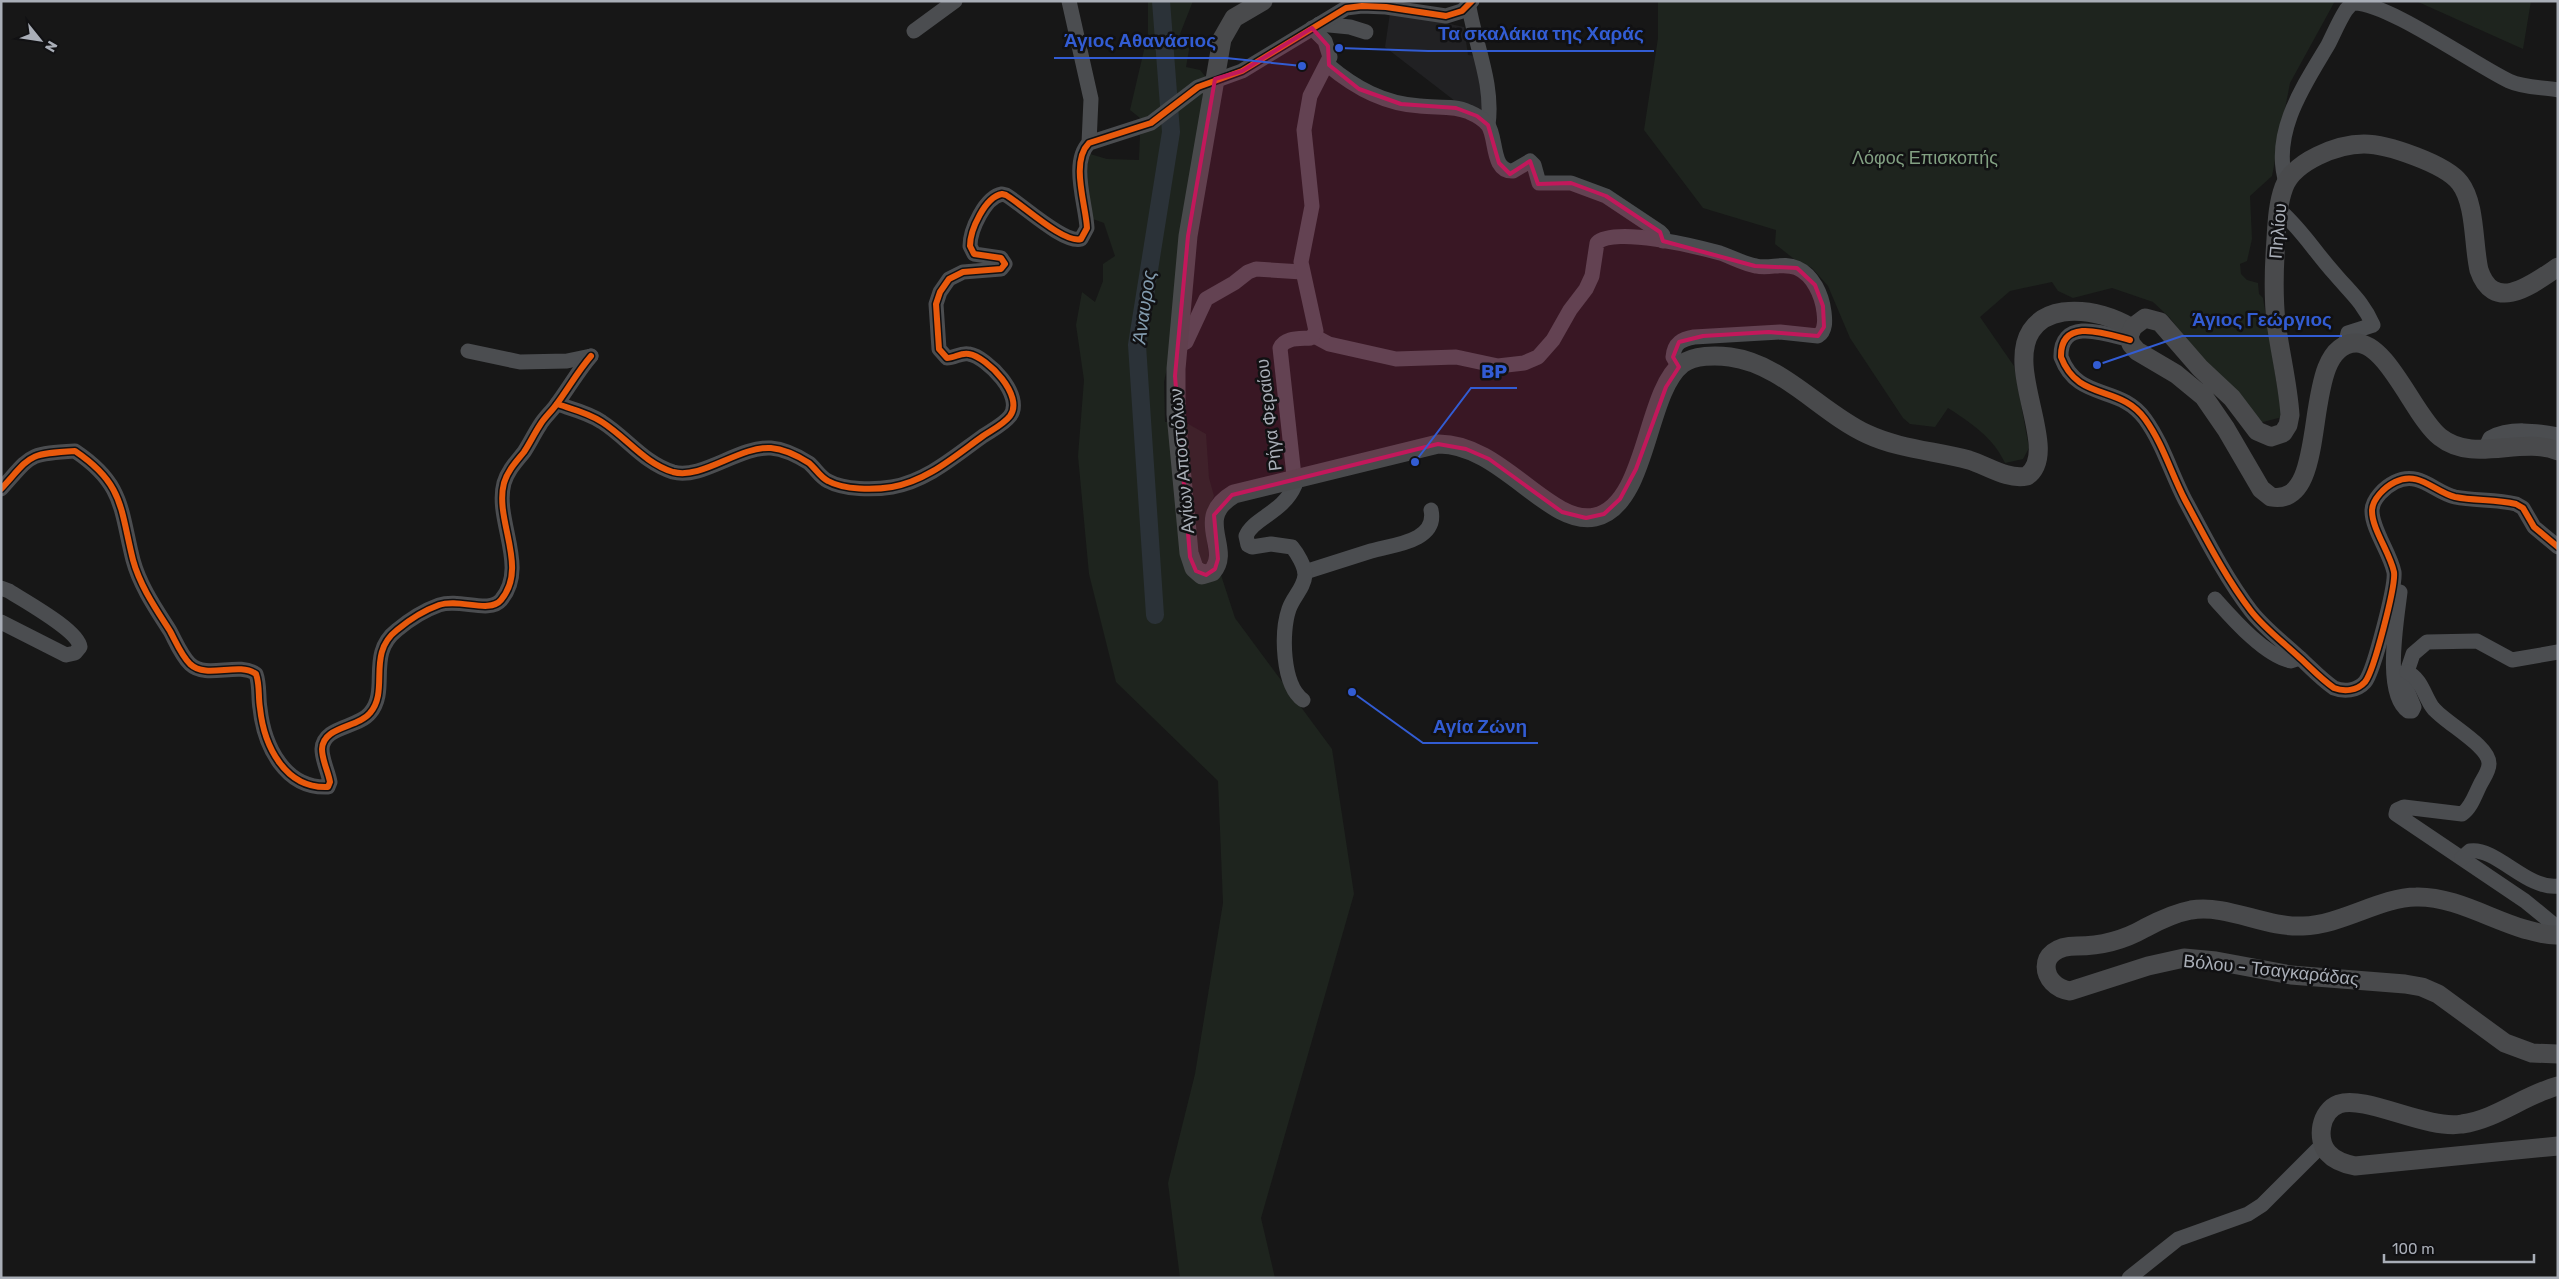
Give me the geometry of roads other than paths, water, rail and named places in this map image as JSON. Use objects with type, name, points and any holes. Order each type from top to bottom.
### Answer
[{"type":"main road","points":[[1215,79],[1222,39],[1227,27],[1238,15],[1263,1]]},
{"type":"main road","name":"Αγίων Αποστόλων","points":[[1215,79],[1188,236],[1175,382],[1189,553],[1196,571],[1206,575],[1216,565],[1218,553],[1213,522],[1222,502],[1243,490],[1428,446],[1444,444],[1473,452],[1505,469],[1560,510],[1580,517],[1598,516],[1616,504],[1631,481],[1666,387],[1679,367]]},
{"type":"main road","name":"Πηλίου","points":[[2134,340],[2138,321],[2147,318],[2158,321],[2165,326],[2200,368],[2232,398],[2257,431],[2263,435],[2274,437],[2284,432],[2288,424],[2289,409],[2275,299],[2278,209],[2286,182],[2301,166],[2343,146],[2366,144],[2387,147],[2446,170],[2459,182],[2468,198],[2479,270],[2491,289],[2501,293],[2512,293],[2558,267]]},
{"type":"main road","points":[[1679,367],[1686,362],[1701,358],[1728,356],[1747,361],[1784,380],[1837,417],[1868,435],[1972,461],[2007,475],[2023,477],[2033,471],[2039,453],[2023,366],[2026,341],[2032,329],[2040,321],[2052,315],[2073,312],[2112,318],[2134,340],[2204,397],[2226,429],[2260,489],[2267,495],[2275,498],[2291,492],[2302,478],[2310,454],[2326,367],[2336,352],[2345,346],[2360,344],[2379,354],[2418,412],[2442,438],[2466,449],[2539,446],[2558,451]]},
{"type":"main road","name":"Βόλου - Τσαγκαράδας","points":[[2558,935],[2536,933],[2446,902],[2422,897],[2406,898],[2329,922],[2301,926],[2280,926],[2221,911],[2201,909],[2168,916],[2131,935],[2106,943],[2057,947],[2050,953],[2046,965],[2047,974],[2054,983],[2070,991],[2148,966],[2184,958],[2216,961],[2291,975],[2415,985],[2434,992],[2451,1002],[2505,1043],[2532,1053],[2558,1054]]},
{"type":"main road","points":[[2558,1086],[2489,1117],[2452,1126],[2434,1124],[2379,1109],[2341,1104],[2330,1110],[2321,1130],[2323,1144],[2334,1158],[2355,1166],[2558,1146]]},
{"type":"street","points":[[914,31],[955,1]]},
{"type":"street","points":[[557,404],[602,422],[641,455],[660,467],[676,472],[688,472],[758,448],[773,448],[791,453],[809,464],[829,482],[845,486],[891,487],[924,476],[951,461],[1002,423],[1011,415],[1014,405],[1013,395],[1008,386],[980,359],[971,354],[947,358],[939,352],[936,304],[940,292],[949,279],[963,272],[1004,267],[1003,259],[974,254],[970,246],[975,227],[988,204],[998,194],[1010,198],[1063,236],[1075,241],[1081,239],[1087,228],[1080,174],[1084,151],[1089,144],[1090,98],[1069,1]]},
{"type":"street","points":[[1089,144],[1140,127],[1160,118],[1190,92],[1215,79],[1242,71],[1339,11],[1353,7],[1409,5],[1446,16],[1458,13],[1469,3],[1489,96],[1488,125],[1499,163],[1506,170],[1513,172],[1530,161],[1534,165],[1539,183],[1570,184],[1606,196],[1660,232],[1663,235],[1663,241]]},
{"type":"street","points":[[2286,182],[2282,153],[2293,107],[2305,80],[2352,3],[2369,5],[2392,15],[2508,80],[2526,86],[2558,90]]},
{"type":"street","points":[[1315,26],[1350,27],[1366,32]]},
{"type":"street","points":[[1315,26],[1329,49],[1330,57],[1328,65],[1313,89],[1305,120],[1304,138],[1312,183],[1312,206],[1301,256],[1302,272],[1316,328],[1314,336],[1325,343],[1396,359],[1456,357],[1498,366],[1524,363],[1538,357],[1553,340],[1570,310],[1586,289],[1592,276],[1595,248],[1599,240],[1615,237],[1663,241],[1720,254],[1755,266],[1783,265],[1797,268],[1815,285],[1823,306],[1824,327],[1818,336],[1780,332],[1686,338],[1679,342],[1673,352],[1674,360],[1679,367]]},
{"type":"street","points":[[1328,65],[1351,84],[1372,95],[1406,105],[1464,110],[1488,125]]},
{"type":"street","points":[[2278,209],[2291,220],[2334,274],[2365,306],[2373,325],[2348,333],[2345,346]]},
{"type":"street","points":[[1178,346],[1186,342],[1206,298],[1234,283],[1248,272],[1256,269],[1302,272]]},
{"type":"street","points":[[2134,340],[2098,332],[2078,331],[2071,333],[2065,341],[2061,356],[2070,374],[2079,384],[2098,392],[2122,398],[2140,412],[2158,439],[2195,518],[2244,602],[2265,628],[2334,688],[2344,690],[2360,687],[2366,681],[2372,667],[2392,590],[2394,572],[2372,513],[2380,494],[2392,484],[2401,480],[2422,480],[2454,497],[2516,504],[2522,508],[2538,531],[2558,546]]},
{"type":"street","name":"Ρήγα Φεραίου","points":[[1305,572],[1292,547],[1271,544],[1256,548],[1248,546],[1246,536],[1250,528],[1287,500],[1296,478],[1280,348],[1287,341],[1314,336]]},
{"type":"street","points":[[1,490],[11,475],[36,455],[75,451],[93,463],[111,483],[117,495],[126,520],[134,561],[141,580],[182,653],[196,667],[217,671],[248,670],[256,674],[262,722],[276,758],[291,777],[303,784],[328,787],[330,782],[322,750],[323,742],[330,734],[362,720],[372,712],[376,702],[382,649],[387,639],[397,630],[440,604],[458,601],[489,607],[500,601],[504,596],[512,570],[502,508],[508,471],[591,356],[567,361],[520,362],[468,351]]},
{"type":"street","points":[[2485,449],[2490,438],[2504,434],[2530,431],[2558,435]]},
{"type":"street","points":[[1303,700],[1291,688],[1284,639],[1288,610],[1303,582],[1305,572],[1375,550],[1402,544],[1413,539],[1428,527],[1431,521],[1430,510]]},
{"type":"street","points":[[1,588],[10,591],[66,629],[78,639],[80,647],[75,653],[66,655],[1,622]]},
{"type":"street","points":[[2392,590],[2400,592],[2393,661],[2394,679],[2402,706],[2411,712],[2414,704],[2407,690],[2407,672],[2416,650],[2430,641],[2477,641],[2512,660],[2558,652]]},
{"type":"street","points":[[2215,600],[2246,633],[2280,657],[2290,661],[2300,658]]},
{"type":"street","points":[[2407,672],[2417,678],[2434,709],[2446,722],[2482,749],[2489,761],[2488,770],[2464,813],[2456,815],[2404,807],[2396,812],[2400,818],[2525,901],[2558,928]]},
{"type":"street","points":[[2462,858],[2470,851],[2481,852],[2539,884],[2558,886]]},
{"type":"street","points":[[2129,1278],[2178,1239],[2248,1214],[2262,1205],[2323,1144]]},
{"type":"waterway","name":"Άναυρος","points":[[1155,615],[1137,345],[1171,132],[1161,1]]},
{"type":"place","name":"Τα σκαλάκια της Χαράς","points":[[1339,48]]},
{"type":"place","name":"Άγιος Αθανάσιος","points":[[1302,66]]},
{"type":"place","name":"Άγιος Γεώργιος","points":[[2097,365]]},
{"type":"place","name":"BP","points":[[1415,462]]},
{"type":"place","name":"Αγία Ζώνη","points":[[1352,692]]},
{"type":"park label","name":"Λόφος Επισκοπής","points":[[1925,158]]}]
